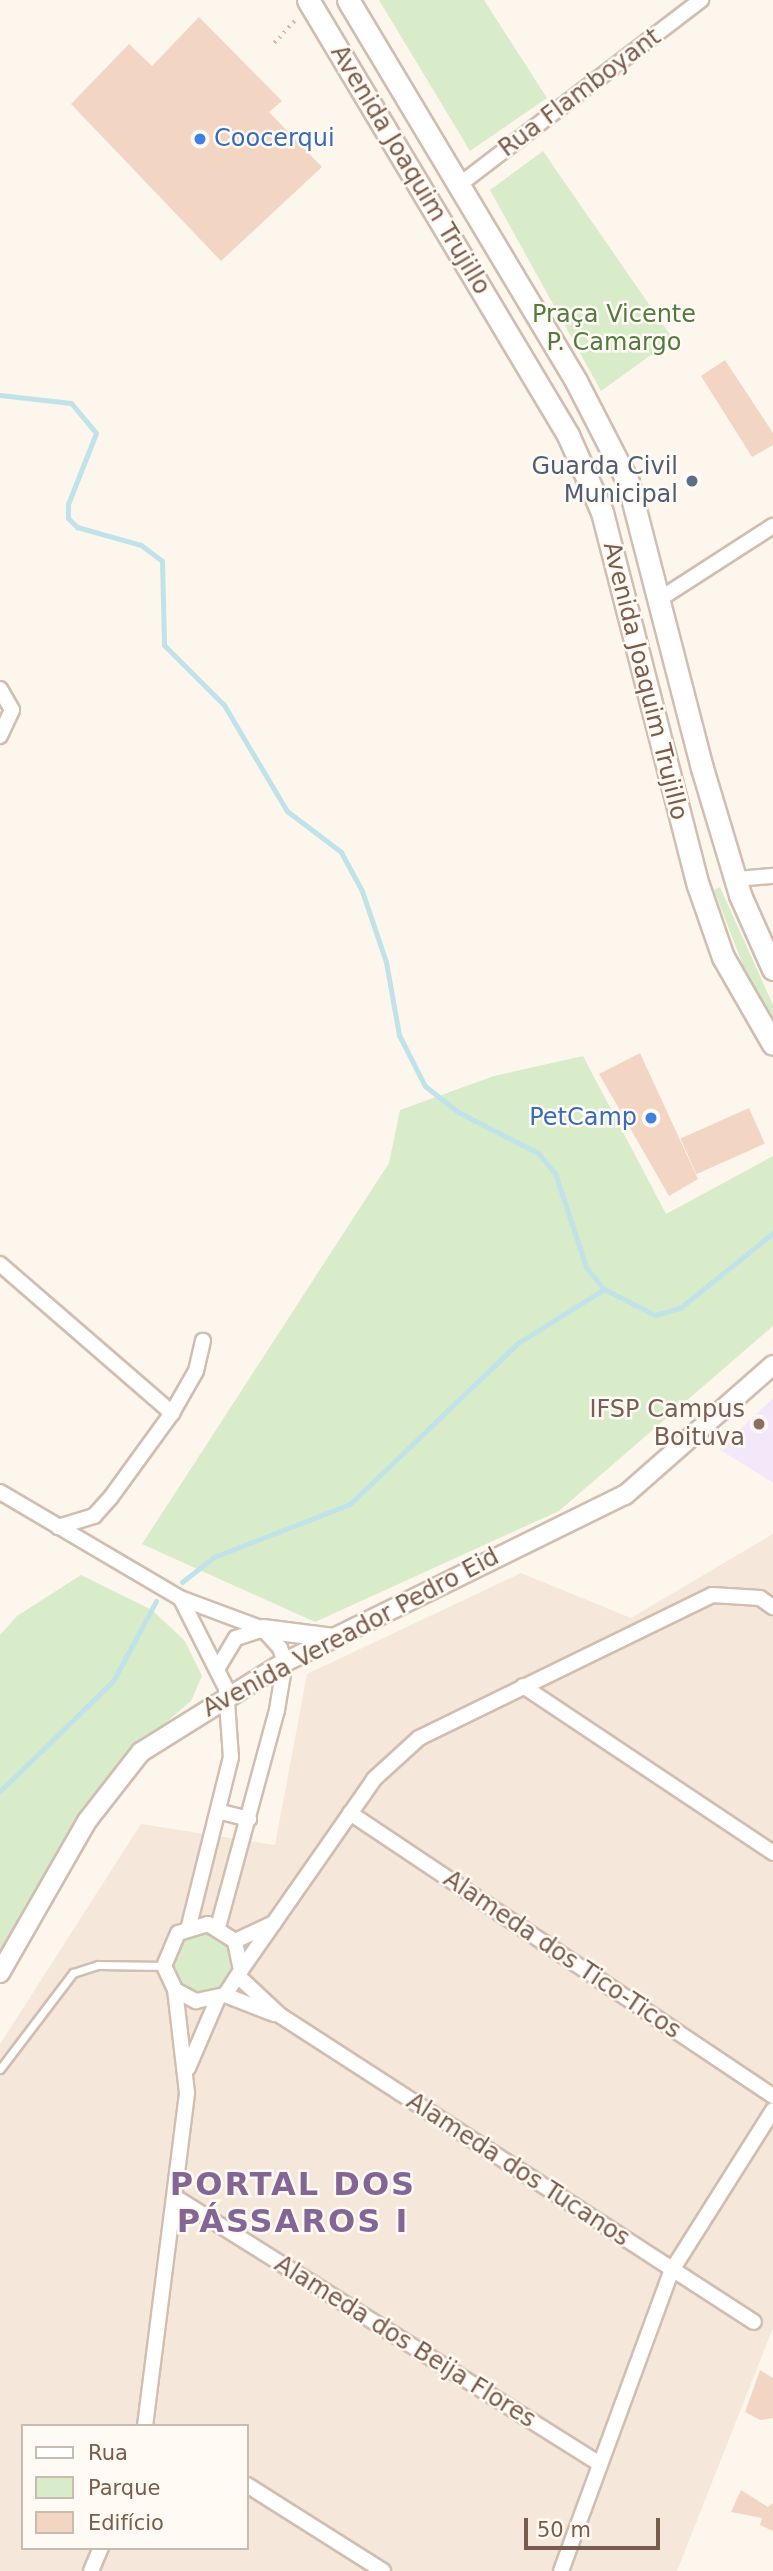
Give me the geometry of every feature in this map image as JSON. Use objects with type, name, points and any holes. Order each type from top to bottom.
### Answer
[{"type":"main road","name":"Avenida Joaquim Trujillo","points":[[308,0],[568,435],[597,501],[698,885],[723,957],[773,1044]]},
{"type":"main road","name":"Avenida Joaquim Trujillo","points":[[348,0],[576,381],[628,482],[736,880],[773,969]]},
{"type":"street","name":"Rua Flamboyant","points":[[459,185],[701,0]]},
{"type":"street","points":[[658,600],[773,526]]},
{"type":"street","points":[[0,690],[12,710],[0,736]]},
{"type":"street","points":[[736,880],[773,876]]},
{"type":"street","points":[[0,1264],[172,1413]]},
{"type":"street","points":[[58,1527],[94,1516],[172,1413],[196,1371],[203,1340]]},
{"type":"street","name":"Avenida Vereador Pedro Eid","points":[[0,1973],[114,1783],[141,1752],[285,1662],[625,1495],[773,1366]]},
{"type":"street","points":[[0,1492],[180,1598],[263,1629],[333,1638]]},
{"type":"street","points":[[188,2068],[221,1996],[278,1921],[374,1779],[419,1738],[712,1595],[737,1594],[773,1607]]},
{"type":"street","points":[[180,1598],[219,1666],[227,1697],[231,1757],[221,1812],[189,1927]]},
{"type":"street","points":[[218,1927],[249,1819],[285,1662],[263,1629]]},
{"type":"street","points":[[219,1666],[236,1638],[263,1629]]},
{"type":"street","points":[[523,1686],[773,1853]]},
{"type":"street","points":[[221,1812],[249,1819]]},
{"type":"street","name":"Alameda dos Tico-Ticos","points":[[350,1813],[773,2096]]},
{"type":"street","points":[[234,1941],[278,1921]]},
{"type":"street","points":[[148,2424],[188,2068],[175,1990],[164,1966],[170,1941],[189,1927],[218,1927],[234,1941],[240,1973],[281,2016]]},
{"type":"street","points":[[175,1990],[196,2001],[221,1996],[281,2016]]},
{"type":"street","name":"Alameda dos Tucanos","points":[[281,2016],[754,2322]]},
{"type":"street","points":[[561,2571],[672,2270],[773,2110]]},
{"type":"street","name":"Alameda dos Beija Flores","points":[[174,2197],[600,2463]]},
{"type":"street","points":[[248,2486],[383,2571]]},
{"type":"street","points":[[91,2571],[100,2550]]},
{"type":"lane","points":[[0,2069],[73,1973],[98,1965],[164,1966]]},
{"type":"path","points":[[274,43],[293,21]]},
{"type":"shaded area","name":"IFSP Campus Boituva","points":[[773,1398],[773,1483],[719,1449]]},
{"type":"shaded area","points":[[773,1534],[773,2328],[677,2571],[0,2571],[0,2044],[141,1824],[275,1845],[307,1674],[521,1573],[631,1618]]},
{"type":"green space","points":[[379,0],[484,0],[547,98],[470,151]]},
{"type":"green space","name":"Praça Vicente P. Camargo","points":[[543,151],[673,339],[601,391],[490,190]]},
{"type":"green space","points":[[720,887],[773,1005],[773,1026],[749,981],[714,890]]},
{"type":"green space","points":[[583,1056],[666,1214],[773,1156],[773,1326],[559,1511],[315,1622],[142,1544],[389,1163],[400,1110],[494,1076]]},
{"type":"green space","points":[[81,1575],[152,1610],[185,1641],[202,1676],[191,1701],[133,1751],[95,1796],[0,1953],[0,1635],[17,1616]]},
{"type":"green space","points":[[197,1934],[209,1934],[225,1942],[231,1952],[231,1976],[225,1986],[209,1994],[197,1994],[181,1986],[173,1970],[173,1958],[181,1942]]},
{"type":"building","name":"Coocerqui","points":[[199,17],[282,101],[269,112],[322,167],[221,261],[71,104],[129,44],[152,66]]},
{"type":"building","points":[[725,360],[773,433],[773,445],[752,457],[701,376]]},
{"type":"building","name":"PetCamp","points":[[640,1053],[698,1179],[669,1196],[599,1074]]},
{"type":"building","points":[[749,1108],[765,1144],[696,1174],[680,1139]]},
{"type":"building","points":[[760,2370],[773,2378],[773,2418],[760,2420],[745,2412]]},
{"type":"building","points":[[741,2490],[768,2507],[773,2503],[773,2531],[760,2525],[762,2518],[731,2512]]},
{"type":"waterway","points":[[0,395],[71,403],[96,433],[68,504],[68,518],[77,527],[141,545],[162,561],[164,645],[224,705],[287,811],[341,852],[362,891],[386,962],[399,1035],[425,1086],[458,1112],[538,1153],[555,1173],[586,1267],[604,1289],[655,1315],[680,1308],[773,1233]]},
{"type":"waterway","points":[[182,1582],[214,1557],[350,1504],[518,1343],[604,1289]]},
{"type":"waterway","points":[[0,1791],[113,1681],[156,1601]]},
{"type":"place","name":"Coocerqui","points":[[200,139]]},
{"type":"place","name":"Guarda Civil Municipal","points":[[692,481]]},
{"type":"place","name":"PetCamp","points":[[651,1118]]},
{"type":"place","name":"IFSP Campus Boituva","points":[[759,1424]]},
{"type":"district","name":"PORTAL DOS PÁSSAROS I","points":[[293,2204]]}]
